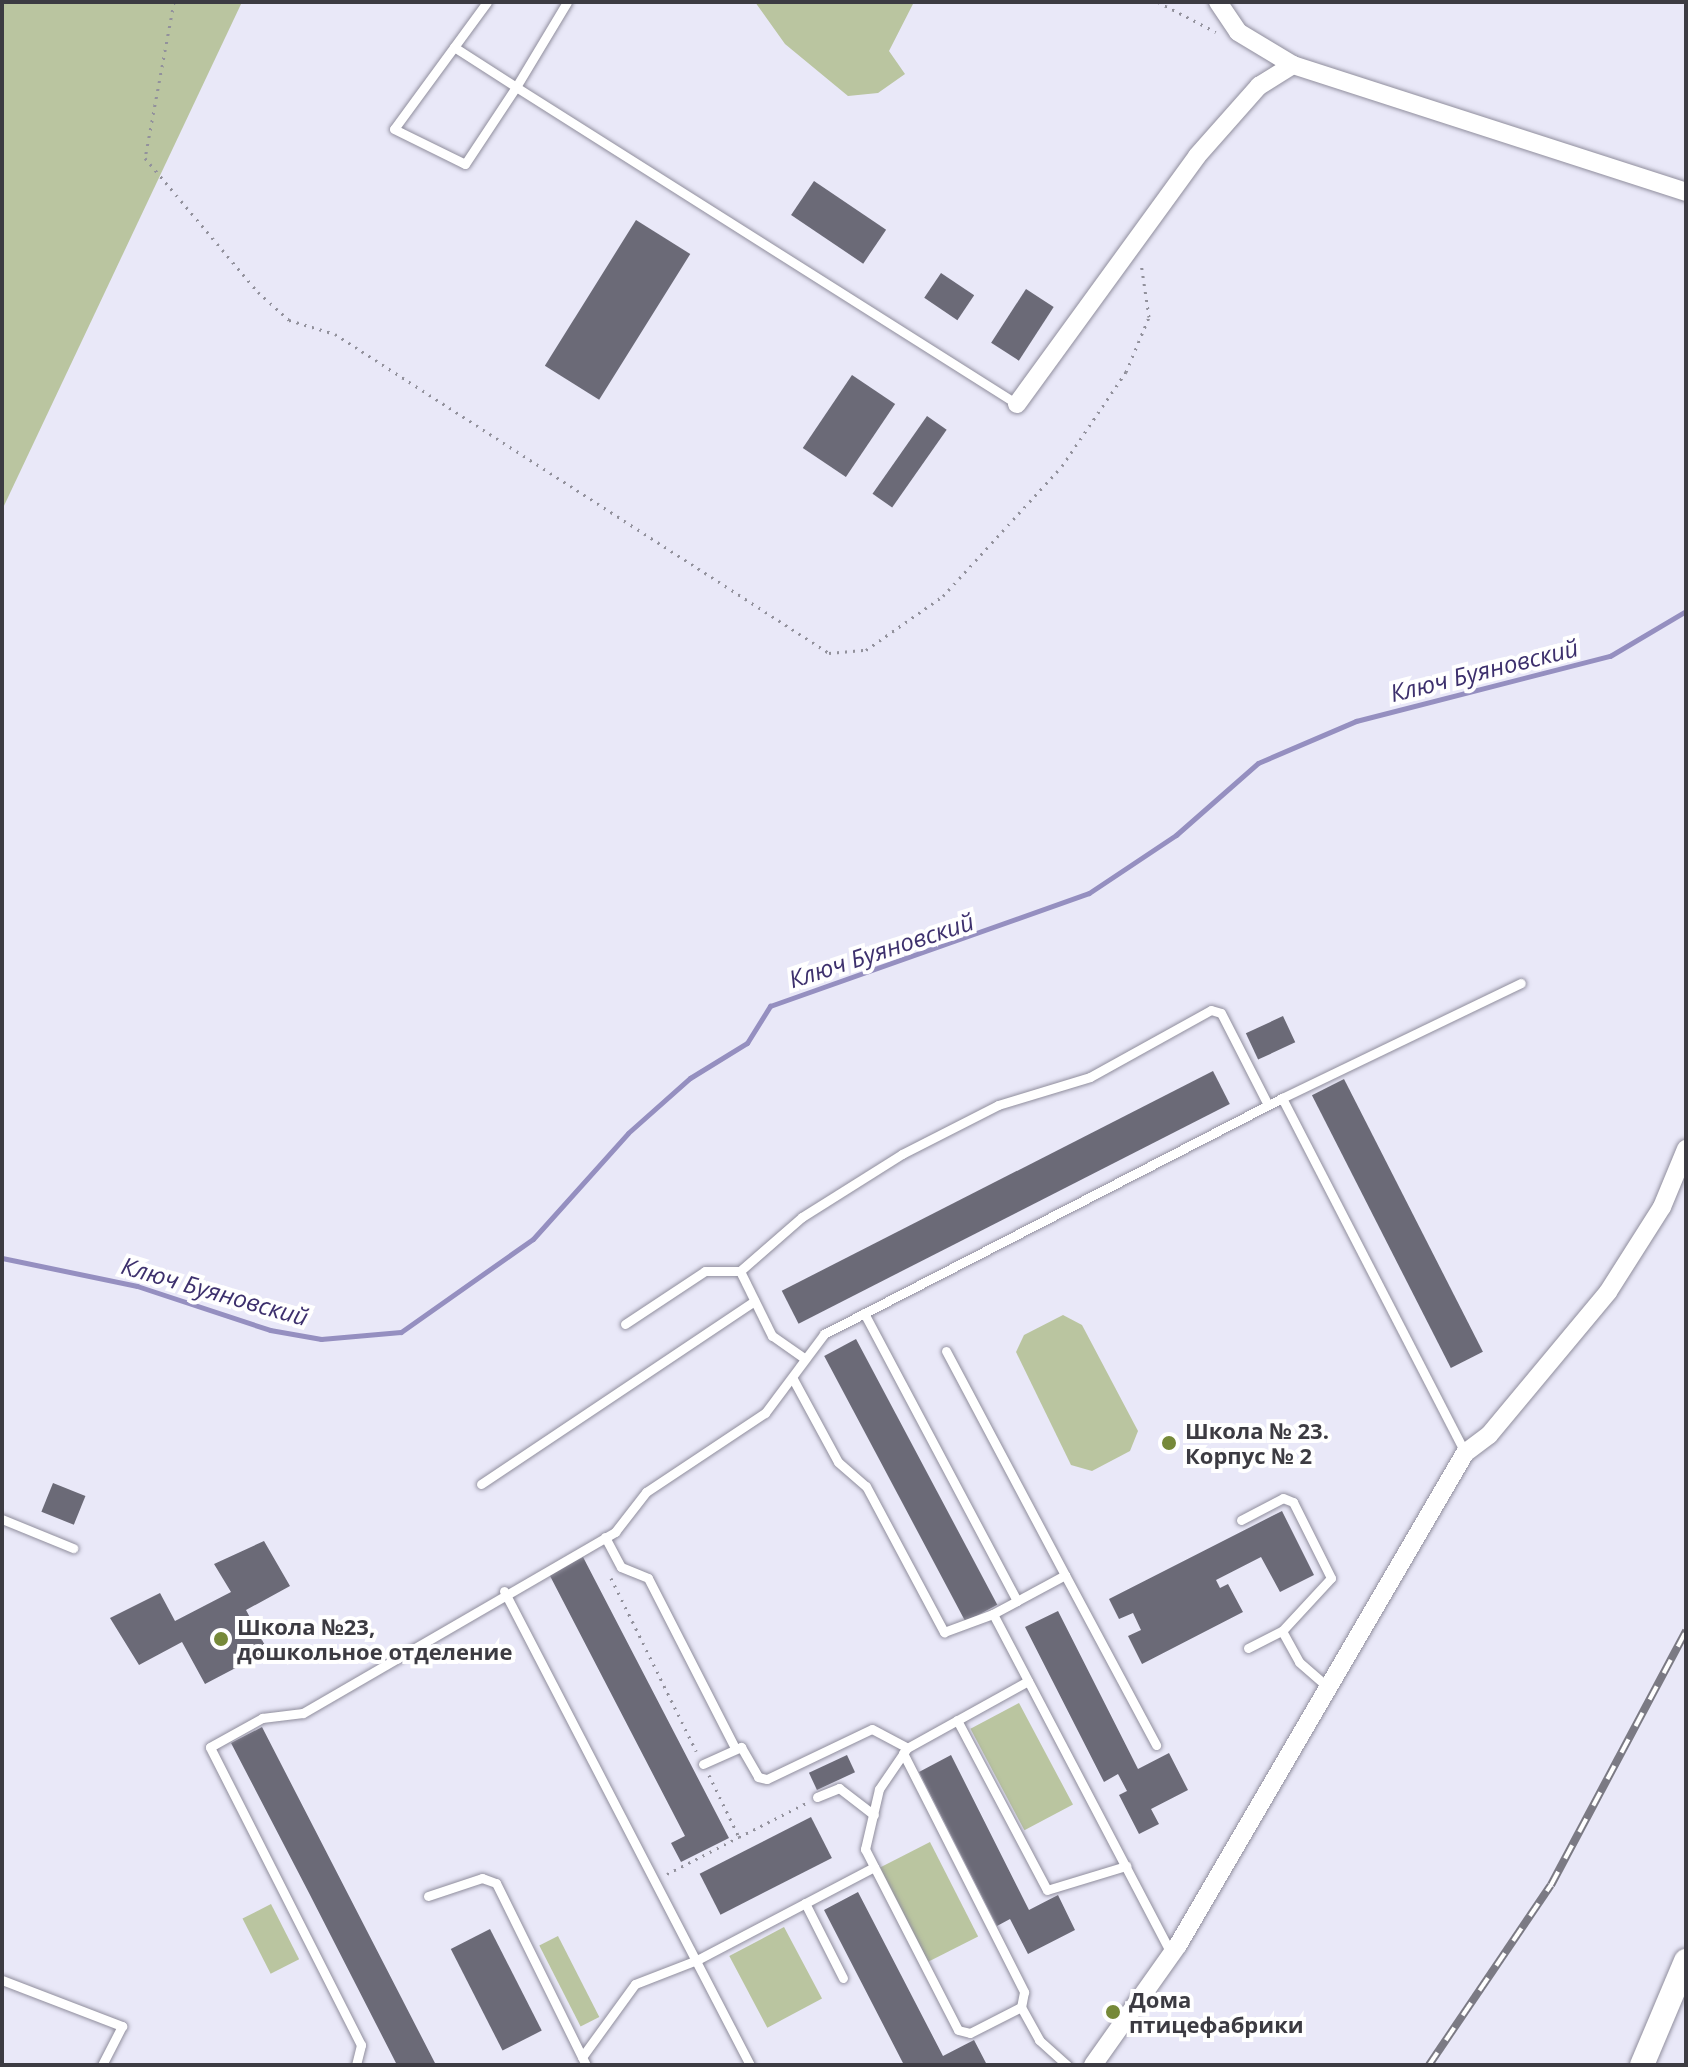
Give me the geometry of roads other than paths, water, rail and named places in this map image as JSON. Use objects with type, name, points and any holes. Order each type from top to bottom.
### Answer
[{"type":"main road","points":[[1642,2065],[1686,1961]]},
{"type":"street","points":[[1218,2],[1238,32],[1293,65],[1686,192]]},
{"type":"street","points":[[1017,404],[1137,239],[1249,97],[1293,65]]},
{"type":"street","points":[[1093,2065],[1171,1954],[1465,1453],[1489,1435],[1608,1292],[1662,1207],[1686,1149]]},
{"type":"lane","points":[[487,2],[394,129],[465,164],[567,2]]},
{"type":"lane","points":[[454,47],[1017,404]]},
{"type":"lane","points":[[356,2065],[361,2045],[210,1747],[262,1718],[303,1713],[452,1633],[504,1591],[626,1523],[646,1492],[729,1441],[793,1379],[816,1339],[1268,1105],[1521,983]]},
{"type":"lane","points":[[625,1324],[705,1271],[740,1271],[802,1217],[902,1154],[998,1105],[1090,1077],[1211,1010],[1221,1013],[1268,1105]]},
{"type":"lane","points":[[1282,1098],[1465,1453]]},
{"type":"lane","points":[[740,1271],[772,1336],[804,1358]]},
{"type":"lane","points":[[481,1484],[754,1301]]},
{"type":"lane","points":[[864,1313],[1017,1601]]},
{"type":"lane","points":[[946,1351],[1156,1745]]},
{"type":"lane","points":[[793,1379],[838,1462],[866,1486],[944,1632],[993,1614],[1065,1575]]},
{"type":"lane","points":[[1241,1520],[1289,1498],[1330,1573],[1328,1584],[1282,1631],[1248,1648]]},
{"type":"lane","points":[[2,1519],[73,1548]]},
{"type":"lane","points":[[605,1537],[625,1571],[648,1578],[735,1748],[762,1780],[863,1730],[878,1730],[905,1750],[1024,1992],[1021,2007],[1039,2040],[1067,2065]]},
{"type":"lane","points":[[504,1591],[750,2065]]},
{"type":"lane","points":[[993,1614],[1171,1954]]},
{"type":"lane","points":[[1282,1631],[1299,1662],[1329,1688]]},
{"type":"lane","points":[[1021,2007],[970,2033],[958,2030],[865,1849],[879,1789],[905,1750],[1028,1681]]},
{"type":"lane","points":[[957,1720],[1047,1890],[1126,1866]]},
{"type":"lane","points":[[703,1764],[735,1748]]},
{"type":"lane","points":[[817,1797],[839,1788],[874,1815]]},
{"type":"lane","points":[[584,2061],[635,1984],[697,1960],[874,1867]]},
{"type":"lane","points":[[428,1896],[482,1878],[496,1883],[584,2061]]},
{"type":"lane","points":[[805,1903],[843,1978]]},
{"type":"lane","points":[[2,1980],[122,2026],[102,2065]]},
{"type":"waterway","name":"Ключ Буяновский","points":[[2,1258],[137,1286],[270,1330],[321,1339],[401,1332],[533,1239],[628,1133],[690,1078],[747,1043],[770,1006],[1089,893],[1176,835],[1258,763],[1356,721],[1610,656],[1686,611]]},
{"type":"railway","points":[[1429,2065],[1551,1885],[1686,1631]]},
{"type":"place","name":"Школа № 23. Корпус № 2","points":[[1169,1443]]},
{"type":"place","name":"Школа №23, дошкольное отделение","points":[[221,1639]]},
{"type":"place","name":"Дома птицефабрики","points":[[1113,2012]]}]
